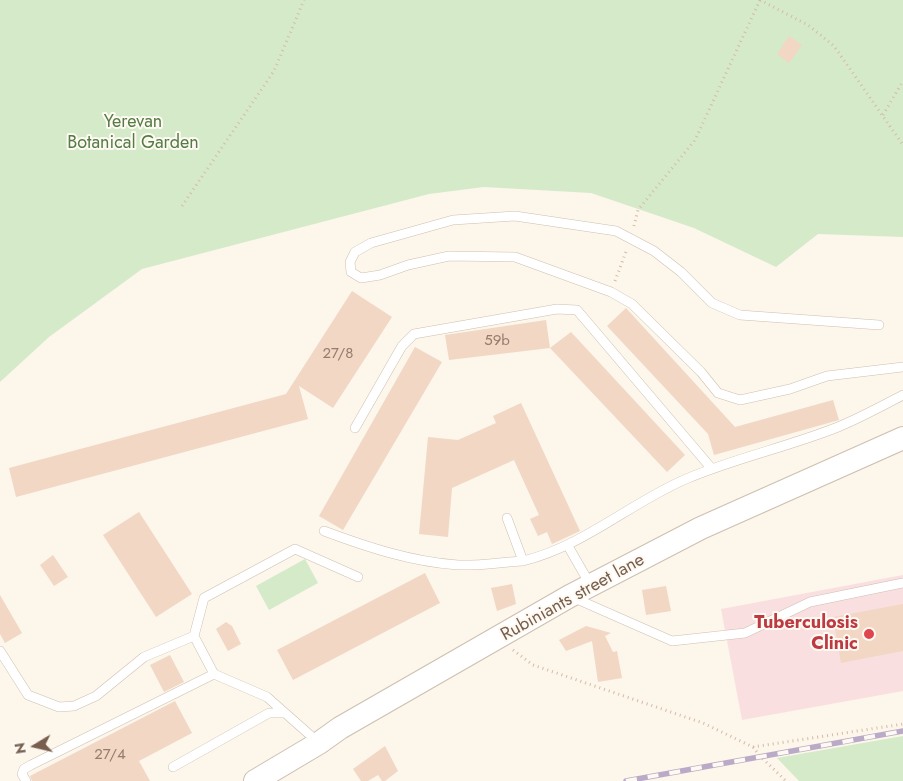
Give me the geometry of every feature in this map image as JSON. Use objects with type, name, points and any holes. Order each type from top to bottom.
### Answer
[{"type":"street","name":"Rubiniants street lane","points":[[255,781],[319,744],[340,728],[570,596],[701,528],[902,439]]},
{"type":"lane","points":[[879,325],[740,315],[712,303],[681,272],[654,251],[616,231],[515,216],[453,220],[371,243],[355,252],[350,262],[351,272],[361,278],[380,275],[408,265],[449,256],[515,257],[611,292],[632,304],[701,372],[718,393],[740,400],[790,389],[827,376],[903,367]]},
{"type":"lane","points":[[355,428],[402,346],[414,334],[557,309],[577,310],[712,469]]},
{"type":"lane","points":[[324,531],[361,545],[405,556],[458,565],[523,561],[568,546],[659,492],[712,469],[838,427],[903,395]]},
{"type":"lane","points":[[506,518],[523,561]]},
{"type":"lane","points":[[568,546],[591,586]]},
{"type":"lane","points":[[319,744],[267,697],[214,674],[194,636],[204,598],[295,549],[358,578]]},
{"type":"lane","points":[[570,596],[672,641],[745,633],[810,602],[903,583]]},
{"type":"lane","points":[[0,651],[28,695],[59,707],[74,706],[96,696],[144,657],[194,636]]},
{"type":"lane","points":[[26,781],[22,774],[24,769],[214,674]]},
{"type":"lane","points":[[173,767],[269,713],[284,713]]},
{"type":"path","points":[[182,206],[274,71],[304,0]]},
{"type":"path","points":[[611,292],[631,238],[638,210],[695,140],[760,0],[808,25],[834,46],[903,145]]},
{"type":"path","points":[[883,115],[903,81]]},
{"type":"path","points":[[498,638],[533,665],[703,723],[753,747],[786,781]]},
{"type":"path","points":[[753,747],[903,724]]},
{"type":"shaded area","points":[[903,575],[903,691],[742,720],[721,609]]},
{"type":"green space","name":"Yerevan Botanical Garden","points":[[0,0],[903,0],[903,237],[818,234],[776,267],[694,228],[591,193],[484,187],[429,194],[142,269],[49,337],[0,382]]},
{"type":"green space","points":[[305,559],[318,583],[269,610],[256,586]]},
{"type":"green space","points":[[903,736],[903,781],[799,781],[777,758]]},
{"type":"building","points":[[789,36],[802,45],[789,63],[777,54]]},
{"type":"building","points":[[352,291],[392,317],[333,408],[299,386],[308,419],[16,497],[9,468],[286,394]]},
{"type":"building","points":[[626,308],[735,427],[833,400],[839,420],[714,455],[708,434],[607,326]]},
{"type":"building","points":[[546,320],[550,348],[449,360],[445,335]]},
{"type":"building","points":[[571,332],[685,455],[667,472],[550,348]]},
{"type":"building","points":[[415,347],[442,362],[343,530],[319,516]]},
{"type":"building","points":[[521,403],[580,531],[552,544],[547,532],[538,536],[530,519],[539,515],[514,460],[452,488],[448,537],[419,534],[428,437],[458,440],[496,423],[493,416]]},
{"type":"building","points":[[139,512],[192,594],[156,617],[103,535]]},
{"type":"building","points":[[53,555],[68,577],[54,586],[40,565]]},
{"type":"building","points":[[425,573],[440,603],[293,680],[277,650]]},
{"type":"building","points":[[512,584],[516,604],[497,611],[491,588]]},
{"type":"building","points":[[666,586],[671,611],[646,615],[642,590]]},
{"type":"building","points":[[0,595],[22,633],[5,643],[0,634]]},
{"type":"building","name":"Tuberculosis Clinic","points":[[903,604],[903,651],[841,663],[833,617]]},
{"type":"building","points":[[226,622],[232,626],[241,644],[228,651],[216,629]]},
{"type":"building","points":[[586,626],[611,633],[605,636],[613,652],[617,651],[622,678],[598,682],[592,641],[566,651],[559,640]]},
{"type":"building","points":[[170,655],[184,682],[164,692],[150,665]]},
{"type":"building","points":[[175,701],[192,733],[139,761],[150,781],[32,781],[30,776]]},
{"type":"building","points":[[385,746],[398,771],[385,781],[382,781],[378,775],[368,781],[361,781],[353,769]]},
{"type":"railway","points":[[626,781],[903,731]]},
{"type":"place","name":"Tuberculosis Clinic","points":[[869,634]]}]
